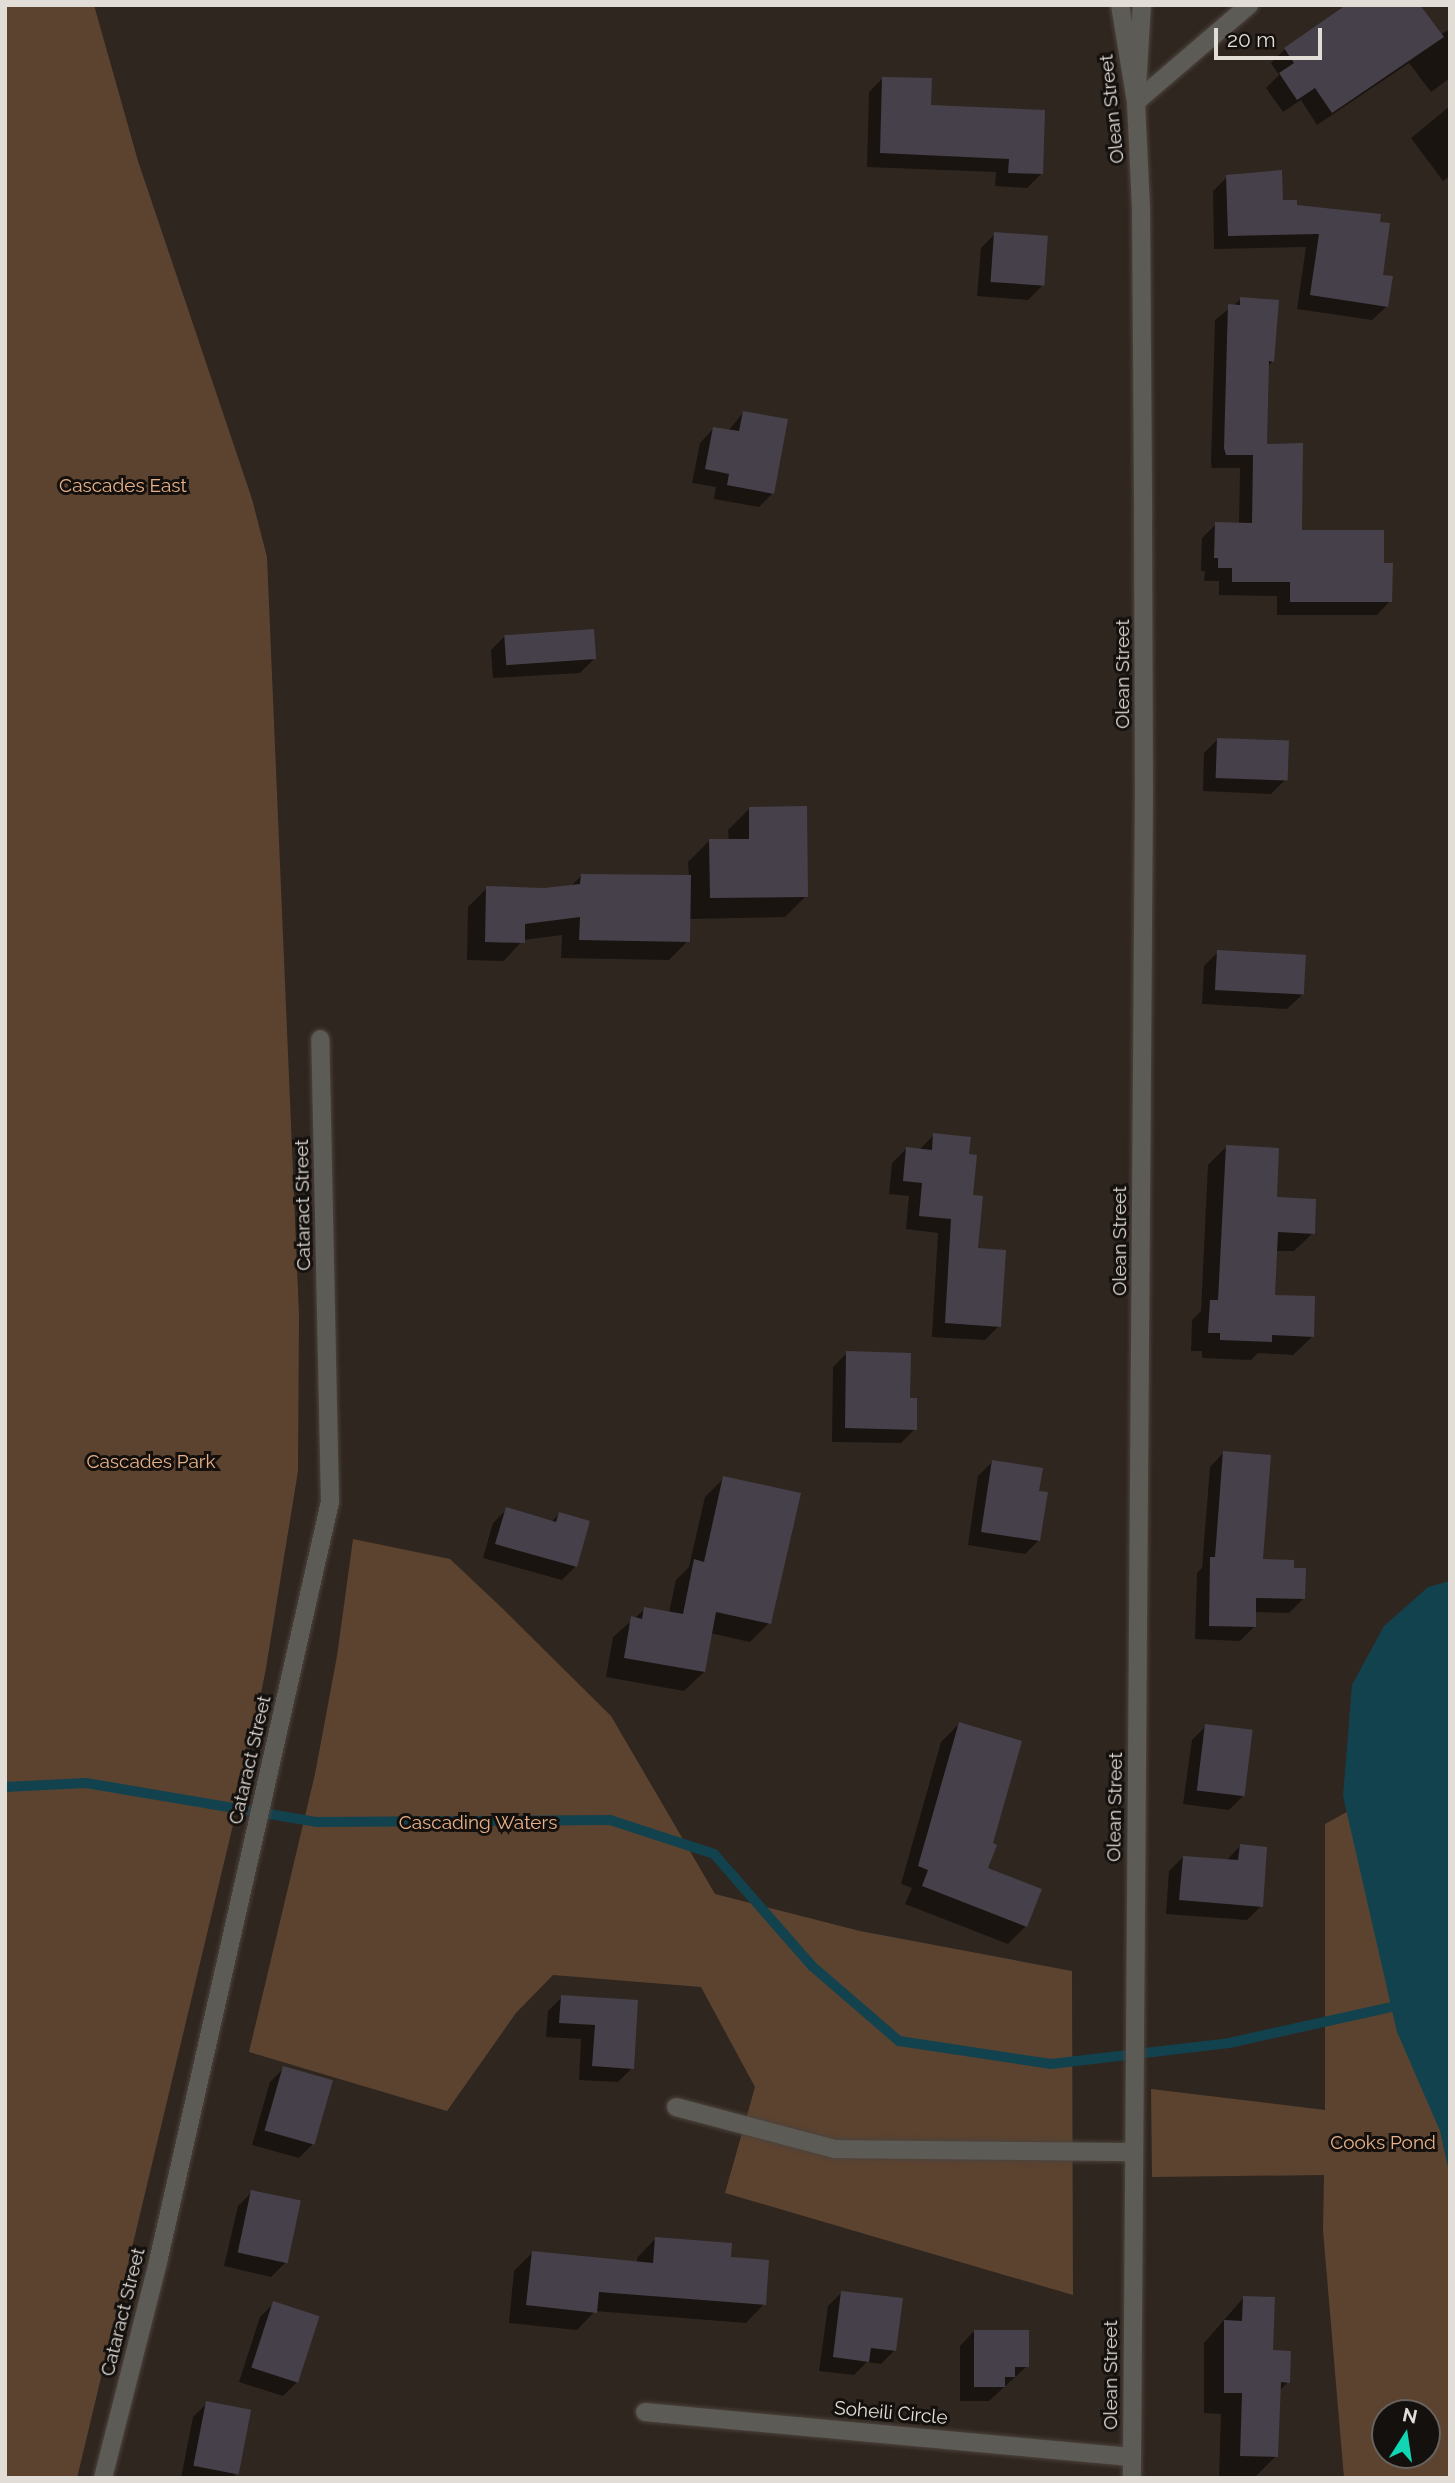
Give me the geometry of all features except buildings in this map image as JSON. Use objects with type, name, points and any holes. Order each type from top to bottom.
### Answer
[{"type":"street","name":"Olean Street","points":[[1119,5],[1136,102],[1142,222],[1144,787],[1132,2478]]},
{"type":"street","points":[[1136,102],[1142,5]]},
{"type":"street","points":[[1136,102],[1250,5]]},
{"type":"street","name":"Cataract Street","points":[[103,2478],[158,2262],[330,1502],[320,1039]]},
{"type":"street","points":[[676,2107],[835,2149],[1134,2152]]},
{"type":"street","name":"Soheili Circle","points":[[645,2412],[1132,2457]]},
{"type":"green space","points":[[5,5],[94,5],[138,161],[252,499],[267,557],[299,1314],[298,1471],[266,1668],[244,1779],[77,2478],[5,2478]]},
{"type":"green space","name":"Cascading Waters","points":[[353,1539],[450,1559],[502,1608],[611,1716],[715,1894],[860,1931],[1072,1971],[1073,2295],[725,2193],[755,2087],[701,1987],[553,1975],[516,2013],[447,2111],[249,2052],[315,1774],[337,1656]]},
{"type":"green space","name":"Cooks Pond","points":[[1450,1755],[1450,2478],[1344,2478],[1323,2230],[1324,2175],[1152,2177],[1151,2089],[1325,2110],[1325,1824]]},
{"type":"water","points":[[1450,1581],[1450,2177],[1440,2131],[1397,2032],[1343,1796],[1352,1685],[1384,1626],[1428,1587]]},
{"type":"waterway","points":[[5,1787],[86,1783],[316,1822],[610,1820],[714,1854],[812,1966],[899,2041],[1051,2064],[1229,2043],[1391,2007]]},
{"type":"park label","name":"Cascades East","points":[[123,486]]},
{"type":"park label","name":"Cascades Park","points":[[151,1462]]}]
